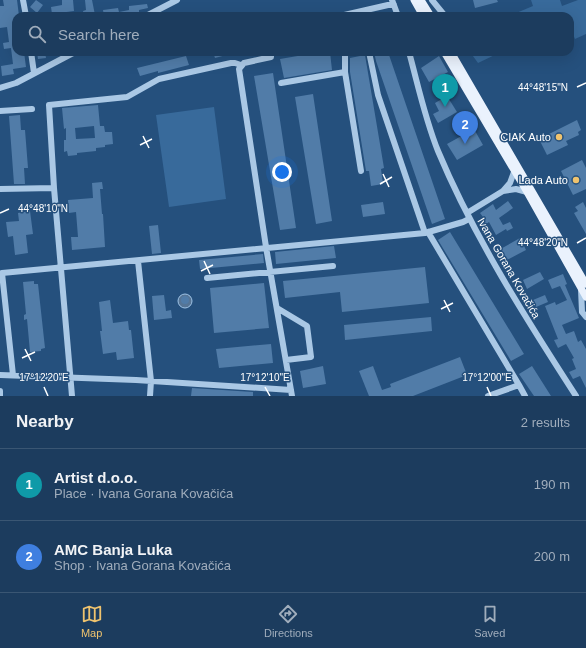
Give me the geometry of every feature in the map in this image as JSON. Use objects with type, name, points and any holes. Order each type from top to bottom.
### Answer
[{"type":"main road","points":[[414,0],[421,12]]},
{"type":"main road","points":[[421,0],[428,12]]},
{"type":"main road","points":[[446,56],[514,172],[584,287]]},
{"type":"main road","points":[[453,56],[584,287],[586,297]]},
{"type":"street","points":[[23,0],[25,12]]},
{"type":"street","points":[[154,12],[177,0]]},
{"type":"street","points":[[432,0],[442,12]]},
{"type":"street","points":[[363,12],[388,5],[393,2],[397,12]]},
{"type":"street","points":[[32,56],[34,73]]},
{"type":"street","points":[[0,88],[16,82],[67,56]]},
{"type":"street","points":[[0,375],[150,381],[291,393],[266,247],[239,69],[244,63],[271,56]]},
{"type":"street","points":[[345,56],[345,72],[361,171]]},
{"type":"street","points":[[370,56],[378,95],[426,233],[525,396]]},
{"type":"street","name":"Ivana Gorana Kovačića","points":[[409,56],[438,150],[468,216],[515,298],[576,396]]},
{"type":"street","points":[[72,396],[69,378],[49,105],[127,97],[159,79],[231,63],[241,66]]},
{"type":"street","points":[[281,83],[345,72]]},
{"type":"street","points":[[0,111],[32,109]]},
{"type":"street","points":[[13,376],[2,273],[426,233],[463,222],[468,216],[503,191],[510,184],[514,172]]},
{"type":"street","points":[[0,189],[54,188]]},
{"type":"street","points":[[503,191],[516,189],[527,192]]},
{"type":"street","points":[[138,261],[150,381],[150,396]]},
{"type":"street","points":[[207,278],[333,266]]},
{"type":"street","points":[[584,287],[582,312],[586,317]]},
{"type":"street","points":[[277,308],[306,326],[311,357],[286,360]]},
{"type":"street","points":[[488,396],[519,385]]},
{"type":"street","points":[[0,391],[0,396]]},
{"type":"shaded area","points":[[531,0],[560,0],[562,6],[578,0],[586,0],[586,34],[575,39],[574,12],[519,12],[533,6]]},
{"type":"shaded area","points":[[473,56],[493,56],[478,63]]},
{"type":"shaded area","points":[[214,107],[226,199],[169,207],[156,115]]},
{"type":"shaded area","points":[[182,294],[188,294],[192,298],[192,304],[188,308],[182,308],[178,304],[178,298]]},
{"type":"building","points":[[3,0],[17,0],[18,12],[12,12],[12,56],[11,48],[4,49],[3,43],[9,42],[7,27],[0,28],[0,6],[4,6]]},
{"type":"building","points":[[36,0],[43,5],[38,12],[30,7]]},
{"type":"building","points":[[62,0],[73,0],[74,11],[52,12],[51,7],[62,5]]},
{"type":"building","points":[[85,0],[92,0],[94,12],[83,12],[86,10]]},
{"type":"building","points":[[473,0],[497,0],[498,2],[475,8]]},
{"type":"building","points":[[147,4],[148,8],[139,10],[139,12],[119,12],[129,10],[129,6]]},
{"type":"building","points":[[118,8],[119,12],[103,12],[103,10]]},
{"type":"building","points":[[12,56],[25,56],[26,67],[13,69],[14,74],[2,76],[1,66],[13,64]]},
{"type":"building","points":[[38,56],[46,56],[46,58],[38,59]]},
{"type":"building","points":[[186,56],[189,65],[158,73],[158,71],[140,76],[137,68]]},
{"type":"building","points":[[298,56],[330,56],[332,70],[284,78],[280,59]]},
{"type":"building","points":[[365,56],[384,168],[381,169],[383,184],[371,186],[369,171],[366,171],[350,72],[350,58]]},
{"type":"building","points":[[375,56],[389,56],[445,219],[432,224]]},
{"type":"building","points":[[439,56],[448,72],[429,82],[421,68]]},
{"type":"building","points":[[273,73],[296,228],[280,230],[254,76]]},
{"type":"building","points":[[313,94],[332,221],[316,224],[295,97]]},
{"type":"building","points":[[447,96],[457,112],[438,123],[433,114],[439,111],[435,103]]},
{"type":"building","points":[[98,105],[100,126],[104,126],[105,132],[112,132],[113,144],[96,148],[96,151],[77,153],[77,155],[68,156],[67,151],[64,152],[66,128],[64,129],[62,108]],"holes":[[[94,126],[95,138],[76,139],[75,128]]]},
{"type":"building","points":[[20,115],[21,130],[25,130],[28,168],[24,168],[25,184],[14,184],[9,116]]},
{"type":"building","name":"CIAK Auto","points":[[577,120],[581,130],[578,132],[579,135],[566,141],[568,145],[547,155],[539,139]]},
{"type":"building","points":[[474,129],[483,145],[457,160],[447,144]]},
{"type":"building","name":"Lada Auto","points":[[582,160],[586,168],[586,189],[573,195],[561,171]]},
{"type":"building","points":[[102,182],[103,189],[100,189],[105,247],[72,250],[71,237],[78,237],[76,212],[69,213],[68,200],[93,198],[92,183]]},
{"type":"building","points":[[508,201],[513,208],[499,218],[503,225],[510,222],[513,228],[507,231],[506,229],[496,235],[489,222],[483,226],[479,220],[483,217],[480,213],[493,204],[496,210]]},
{"type":"building","points":[[383,202],[385,214],[363,217],[361,205]]},
{"type":"building","points":[[583,202],[586,208],[586,234],[574,213],[578,211],[575,207]]},
{"type":"building","points":[[30,211],[33,234],[26,235],[28,253],[15,255],[13,236],[8,237],[6,222],[19,221],[18,213]]},
{"type":"building","points":[[158,225],[161,253],[152,254],[149,226]]},
{"type":"building","points":[[450,232],[524,354],[511,361],[438,240]]},
{"type":"building","points":[[520,238],[526,250],[503,262],[497,251]]},
{"type":"building","points":[[334,246],[336,258],[276,264],[275,252]]},
{"type":"building","points":[[263,254],[264,263],[200,269],[199,260]]},
{"type":"building","points":[[425,267],[429,303],[342,312],[340,292],[285,298],[283,281]]},
{"type":"building","points":[[540,272],[544,279],[527,289],[523,280]]},
{"type":"building","points":[[563,274],[567,284],[565,285],[579,318],[562,325],[566,334],[574,331],[578,342],[581,340],[586,349],[586,388],[580,376],[573,379],[569,372],[576,369],[572,359],[574,358],[566,344],[558,348],[554,340],[558,339],[545,306],[555,302],[556,305],[567,300],[560,286],[552,289],[548,280]]},
{"type":"building","points":[[34,281],[34,284],[38,284],[45,348],[41,349],[41,351],[30,352],[27,319],[24,320],[24,315],[26,314],[23,282]]},
{"type":"building","points":[[264,283],[269,328],[214,333],[210,288]]},
{"type":"building","points":[[164,295],[166,311],[171,310],[172,318],[154,320],[152,296]]},
{"type":"building","points":[[545,295],[548,302],[536,307],[533,300]]},
{"type":"building","points":[[183,296],[187,296],[189,300],[187,304],[183,304],[181,302],[181,298]]},
{"type":"building","points":[[110,300],[113,323],[128,321],[129,330],[131,330],[134,358],[117,360],[116,352],[103,354],[100,331],[102,331],[99,302]]},
{"type":"building","points":[[431,317],[432,331],[345,340],[344,325]]},
{"type":"building","points":[[271,344],[273,363],[219,368],[216,349]]},
{"type":"building","points":[[460,357],[467,375],[413,396],[369,396],[359,371],[373,366],[382,390],[391,387],[390,384]]},
{"type":"building","points":[[323,366],[326,384],[303,388],[300,371]]},
{"type":"building","points":[[532,366],[551,396],[534,396],[519,374]]},
{"type":"building","points":[[192,388],[253,392],[253,396],[191,396]]},
{"type":"place","name":"Artist d.o.o.","points":[[445,107]]},
{"type":"place","name":"CIAK Auto","points":[[559,137]]},
{"type":"place","name":"AMC Banja Luka","points":[[465,144]]},
{"type":"place","name":"Lada Auto","points":[[576,180]]}]
